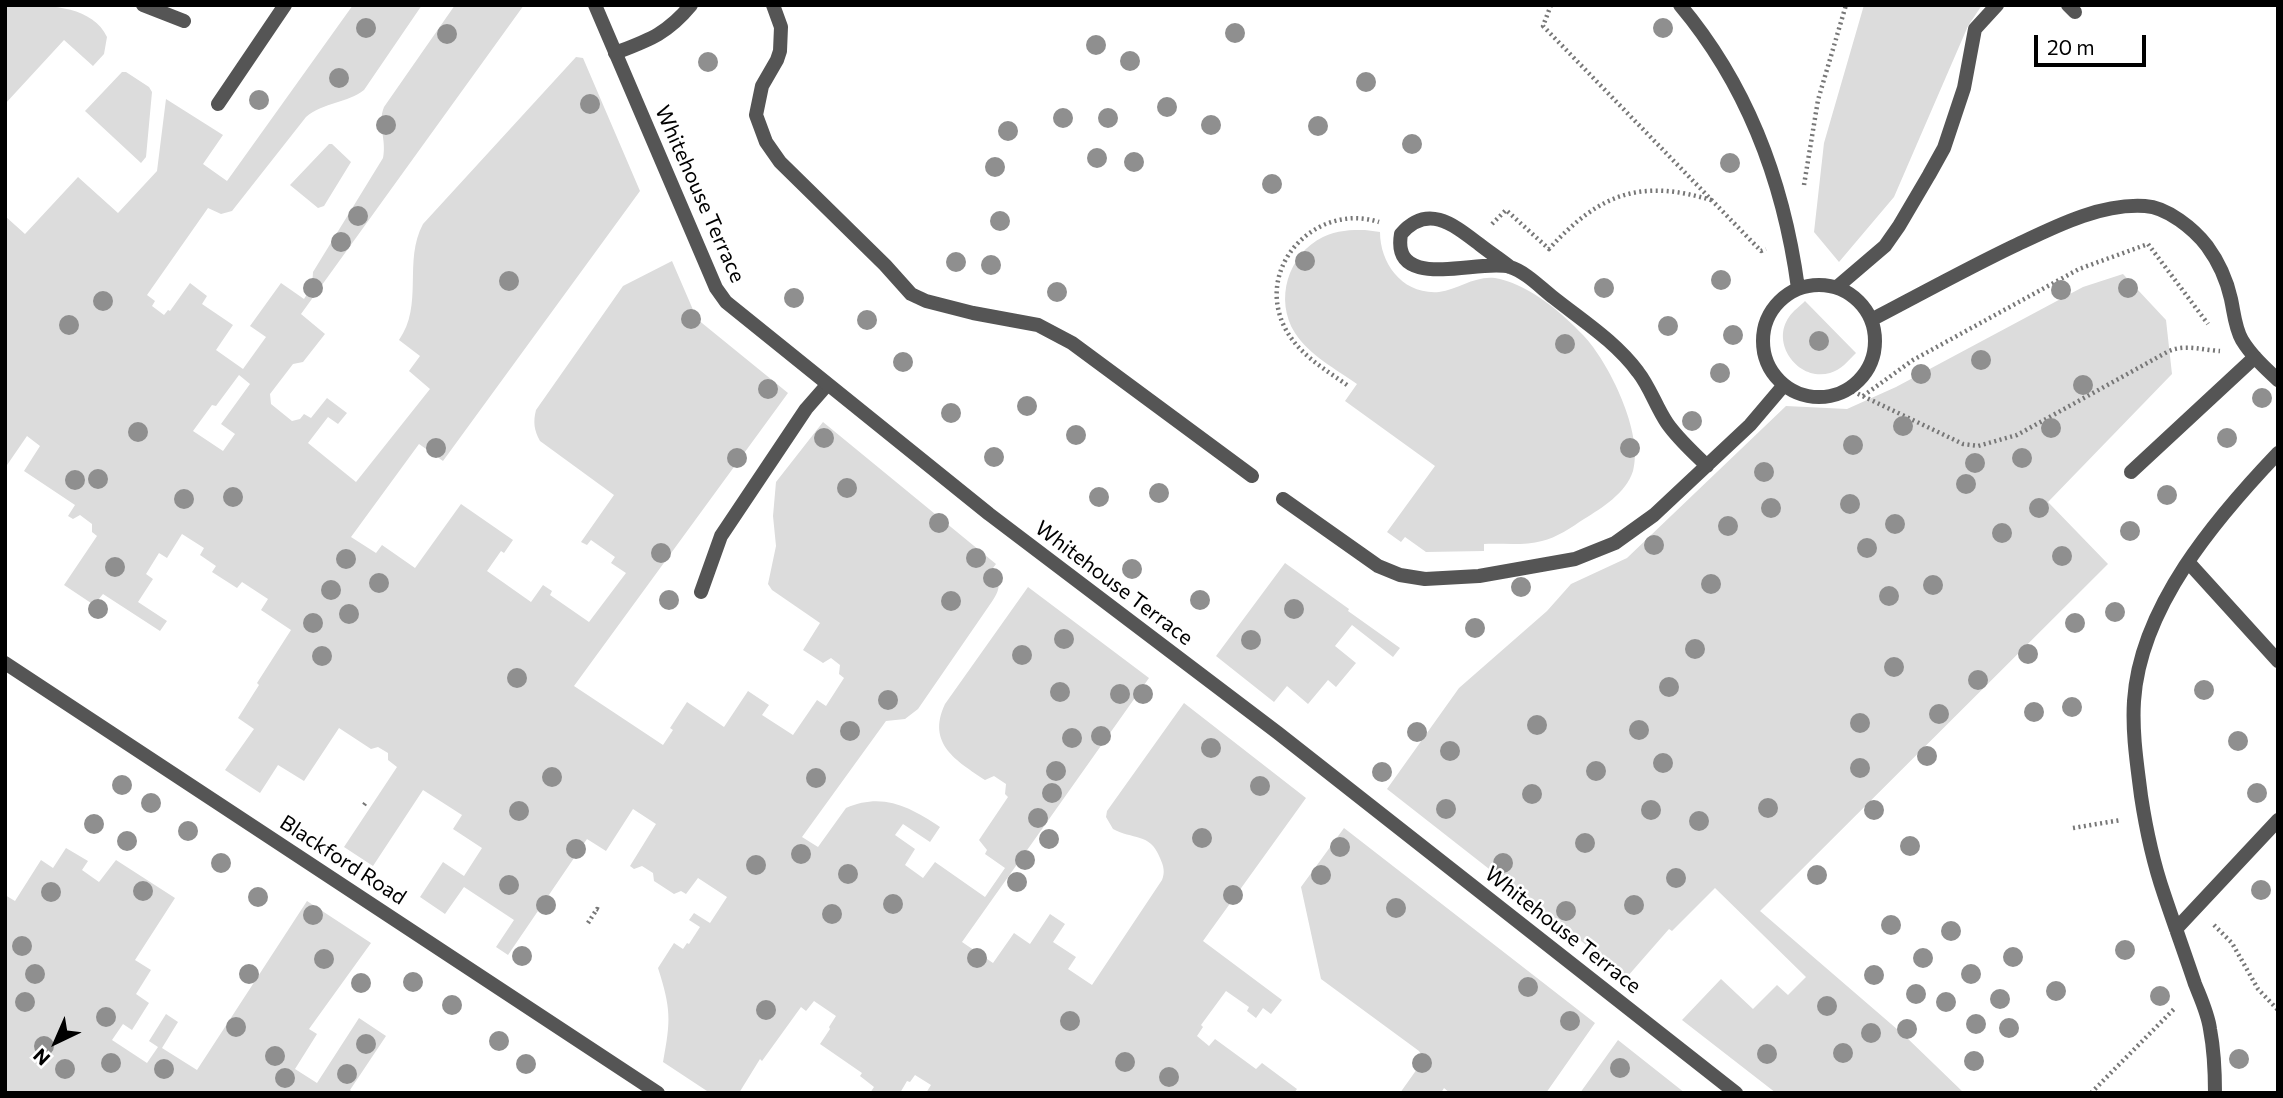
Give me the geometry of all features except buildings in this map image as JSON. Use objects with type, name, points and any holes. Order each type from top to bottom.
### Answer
[{"type":"street","points":[[143,5],[184,21]]},
{"type":"street","points":[[218,104],[285,5]]},
{"type":"street","name":"Whitehouse Terrace","points":[[595,5],[716,288],[726,302],[989,514],[1278,733],[1736,1093]]},
{"type":"street","points":[[615,53],[662,33],[677,23],[691,5]]},
{"type":"street","points":[[773,5],[781,27],[780,51],[762,86],[756,106],[758,124],[766,142],[780,162],[911,294],[926,301],[1038,325],[1053,331],[1252,477]]},
{"type":"street","points":[[1680,5],[1723,65],[1762,141],[1781,196],[1798,288]]},
{"type":"street","points":[[1837,287],[1885,246],[1923,186],[1944,148],[1964,89],[1975,29],[1997,5]]},
{"type":"street","points":[[1871,320],[2060,225],[2112,208],[2147,206],[2177,219],[2205,244],[2223,276],[2241,339],[2278,380]]},
{"type":"street","points":[[1510,267],[1436,270],[1416,267],[1405,257],[1401,234],[1420,220],[1436,218],[1452,223],[1536,284],[1615,346],[1639,373],[1667,423],[1707,466]]},
{"type":"street","points":[[1818,284],[1837,287],[1854,296],[1871,320],[1875,339],[1872,359],[1863,376],[1840,393],[1821,397],[1801,394],[1784,385],[1766,361],[1762,342],[1769,313],[1789,292],[1798,288],[1818,284]]},
{"type":"street","points":[[2131,472],[2252,353]]},
{"type":"street","points":[[701,592],[722,536],[807,409],[827,385]]},
{"type":"street","points":[[1283,499],[1387,571],[1400,575],[1425,579],[1479,576],[1575,559],[1615,543],[1654,515],[1750,425],[1784,385]]},
{"type":"street","points":[[2215,1093],[2215,1063],[2210,1027],[2158,878],[2144,816],[2133,729],[2134,699],[2139,670],[2160,610],[2224,511],[2278,453]]},
{"type":"street","points":[[2189,563],[2278,660]]},
{"type":"street","name":"Blackford Road","points":[[5,663],[658,1093]]},
{"type":"street","points":[[2176,929],[2278,820]]},
{"type":"path","points":[[1551,5],[1543,26],[1761,251],[1791,243]]},
{"type":"path","points":[[1803,190],[1818,100],[1846,5]]},
{"type":"path","points":[[1476,241],[1506,210],[1549,248],[1586,212],[1618,197],[1641,191],[1667,190],[1715,201]]},
{"type":"path","points":[[1346,384],[1307,356],[1290,336],[1283,324],[1277,303],[1278,277],[1292,249],[1305,237],[1333,222],[1364,219],[1376,221],[1401,234]]},
{"type":"path","points":[[1863,396],[1913,360],[2067,276],[2148,244],[2220,338],[2252,353]]},
{"type":"path","points":[[1848,389],[1963,444],[1978,446],[2017,435],[2177,347],[2252,353]]},
{"type":"path","points":[[2073,828],[2144,816]]},
{"type":"path","points":[[2197,906],[2232,943],[2258,989],[2278,1010]]},
{"type":"path","points":[[588,923],[597,909],[601,911]]},
{"type":"path","points":[[2091,1093],[2196,986]]},
{"type":"shaded area","points":[[5,5],[62,8],[89,17],[107,37],[104,54],[93,66],[64,40],[5,104]]},
{"type":"shaded area","points":[[353,5],[422,5],[364,90],[351,98],[320,108],[306,117],[232,211],[221,214],[208,208],[147,295],[155,301],[152,306],[164,315],[170,311],[190,283],[207,296],[202,304],[233,325],[216,350],[243,369],[266,337],[250,326],[281,283],[304,299],[312,286],[313,272],[383,158],[381,120],[384,107],[455,5],[524,5],[301,314],[325,334],[303,362],[293,364],[270,394],[271,404],[292,421],[300,419],[304,414],[311,418],[327,398],[347,413],[338,424],[328,417],[308,443],[356,482],[430,389],[409,371],[420,356],[399,340],[410,312],[414,253],[423,224],[576,57],[583,58],[640,191],[443,461],[419,444],[351,537],[376,553],[382,545],[415,568],[461,504],[513,540],[504,553],[501,551],[487,571],[531,602],[543,585],[552,591],[550,595],[589,622],[626,573],[611,563],[615,557],[591,540],[587,545],[581,542],[614,495],[540,441],[535,426],[536,410],[623,286],[672,261],[697,319],[788,393],[574,686],[663,745],[673,730],[670,728],[687,702],[724,727],[748,691],[769,705],[762,715],[793,735],[817,700],[826,706],[844,678],[839,674],[840,665],[831,658],[823,663],[803,650],[820,623],[772,590],[768,584],[776,546],[773,516],[776,482],[823,422],[996,564],[993,568],[999,586],[991,603],[918,709],[905,719],[886,721],[802,837],[818,847],[846,808],[872,801],[896,804],[918,813],[940,827],[930,842],[903,824],[895,835],[915,849],[905,865],[923,878],[935,862],[985,897],[1005,868],[985,854],[987,850],[979,840],[1008,797],[1005,794],[1006,784],[994,776],[985,780],[947,750],[939,730],[940,718],[945,704],[1028,587],[1149,678],[962,942],[993,963],[1014,933],[1030,944],[1050,914],[1065,924],[1053,942],[1076,957],[1068,969],[1092,985],[1162,880],[1164,872],[1160,858],[1151,844],[1113,829],[1106,817],[1107,811],[1184,703],[1306,798],[1203,941],[1282,1000],[1271,1014],[1263,1008],[1256,1018],[1247,1011],[1249,1007],[1226,991],[1201,1025],[1203,1027],[1197,1036],[1209,1046],[1215,1039],[1256,1069],[1262,1063],[1297,1089],[1294,1093],[926,1093],[931,1085],[915,1075],[910,1082],[907,1081],[900,1093],[870,1093],[874,1087],[860,1076],[862,1073],[820,1044],[836,1016],[814,1001],[806,1011],[801,1007],[762,1061],[760,1059],[739,1093],[710,1093],[663,1062],[668,1015],[658,968],[674,943],[683,949],[689,944],[700,927],[689,920],[694,913],[710,923],[727,897],[698,878],[686,894],[681,891],[674,894],[654,881],[653,873],[642,866],[634,869],[630,866],[656,824],[633,809],[606,851],[587,839],[508,955],[496,947],[514,920],[464,887],[445,914],[420,897],[443,862],[464,876],[482,848],[453,829],[462,815],[423,790],[373,866],[344,847],[397,767],[388,760],[388,753],[378,747],[371,749],[339,728],[304,781],[278,765],[260,793],[225,770],[254,729],[238,718],[291,630],[261,610],[268,599],[242,582],[237,588],[212,572],[216,566],[200,555],[204,548],[182,534],[167,558],[159,553],[146,574],[153,579],[138,602],[167,621],[160,631],[103,594],[94,605],[64,585],[97,536],[92,532],[92,524],[80,515],[73,519],[68,516],[75,505],[24,471],[40,446],[27,436],[5,468],[5,216],[25,234],[78,177],[118,213],[157,171],[166,99],[223,135],[203,164],[227,181]],"holes":[[[239,375],[250,384],[221,424],[235,434],[223,451],[193,431]]]},
{"type":"shaded area","points":[[1864,5],[1982,5],[1968,26],[1894,197],[1839,262],[1814,232],[1824,143]]},
{"type":"shaded area","points":[[122,72],[149,87],[152,92],[146,157],[141,163],[85,111]]},
{"type":"shaded area","points":[[329,144],[351,162],[324,206],[318,208],[290,185]]},
{"type":"shaded area","points":[[1365,230],[1380,232],[1381,244],[1389,266],[1405,283],[1415,288],[1426,292],[1439,292],[1484,278],[1500,279],[1545,301],[1583,335],[1613,380],[1629,419],[1633,438],[1633,471],[1625,486],[1613,499],[1553,537],[1528,543],[1484,544],[1484,551],[1426,552],[1405,537],[1401,542],[1387,532],[1435,466],[1345,401],[1357,384],[1324,362],[1301,341],[1289,320],[1285,293],[1293,266],[1311,245],[1334,233]]},
{"type":"shaded area","points":[[2123,274],[2166,320],[2172,374],[2048,502],[2108,564],[1760,911],[1905,1036],[1964,1093],[1776,1093],[1682,1020],[1721,979],[1753,1009],[1777,985],[1788,995],[1806,977],[1715,888],[1672,931],[1669,929],[1627,977],[1387,789],[1459,688],[1547,611],[1571,584],[1627,558],[1786,406],[1847,409],[1896,387],[2083,287]]},
{"type":"shaded area","points":[[1805,301],[1856,353],[1834,372],[1808,372],[1798,366],[1785,349],[1784,328],[1791,315]]},
{"type":"shaded area","points":[[1285,563],[1400,648],[1393,657],[1352,625],[1335,646],[1356,663],[1336,687],[1328,680],[1308,704],[1287,686],[1274,702],[1216,656]]},
{"type":"shaded area","points":[[1344,828],[1595,1023],[1546,1093],[1450,1093],[1444,1088],[1441,1093],[1400,1093],[1422,1062],[1422,1056],[1419,1051],[1321,979],[1301,887]]},
{"type":"shaded area","points":[[66,848],[88,861],[82,870],[99,882],[116,860],[175,898],[135,960],[151,970],[136,994],[149,1003],[132,1030],[123,1024],[112,1040],[147,1063],[158,1047],[149,1041],[166,1014],[178,1022],[162,1048],[197,1070],[307,901],[371,943],[309,1029],[317,1034],[295,1069],[317,1083],[359,1018],[386,1036],[350,1090],[353,1093],[5,1093],[5,895],[15,901],[41,860],[53,868]]},
{"type":"shaded area","points":[[1618,1040],[1685,1093],[1580,1093]]}]
